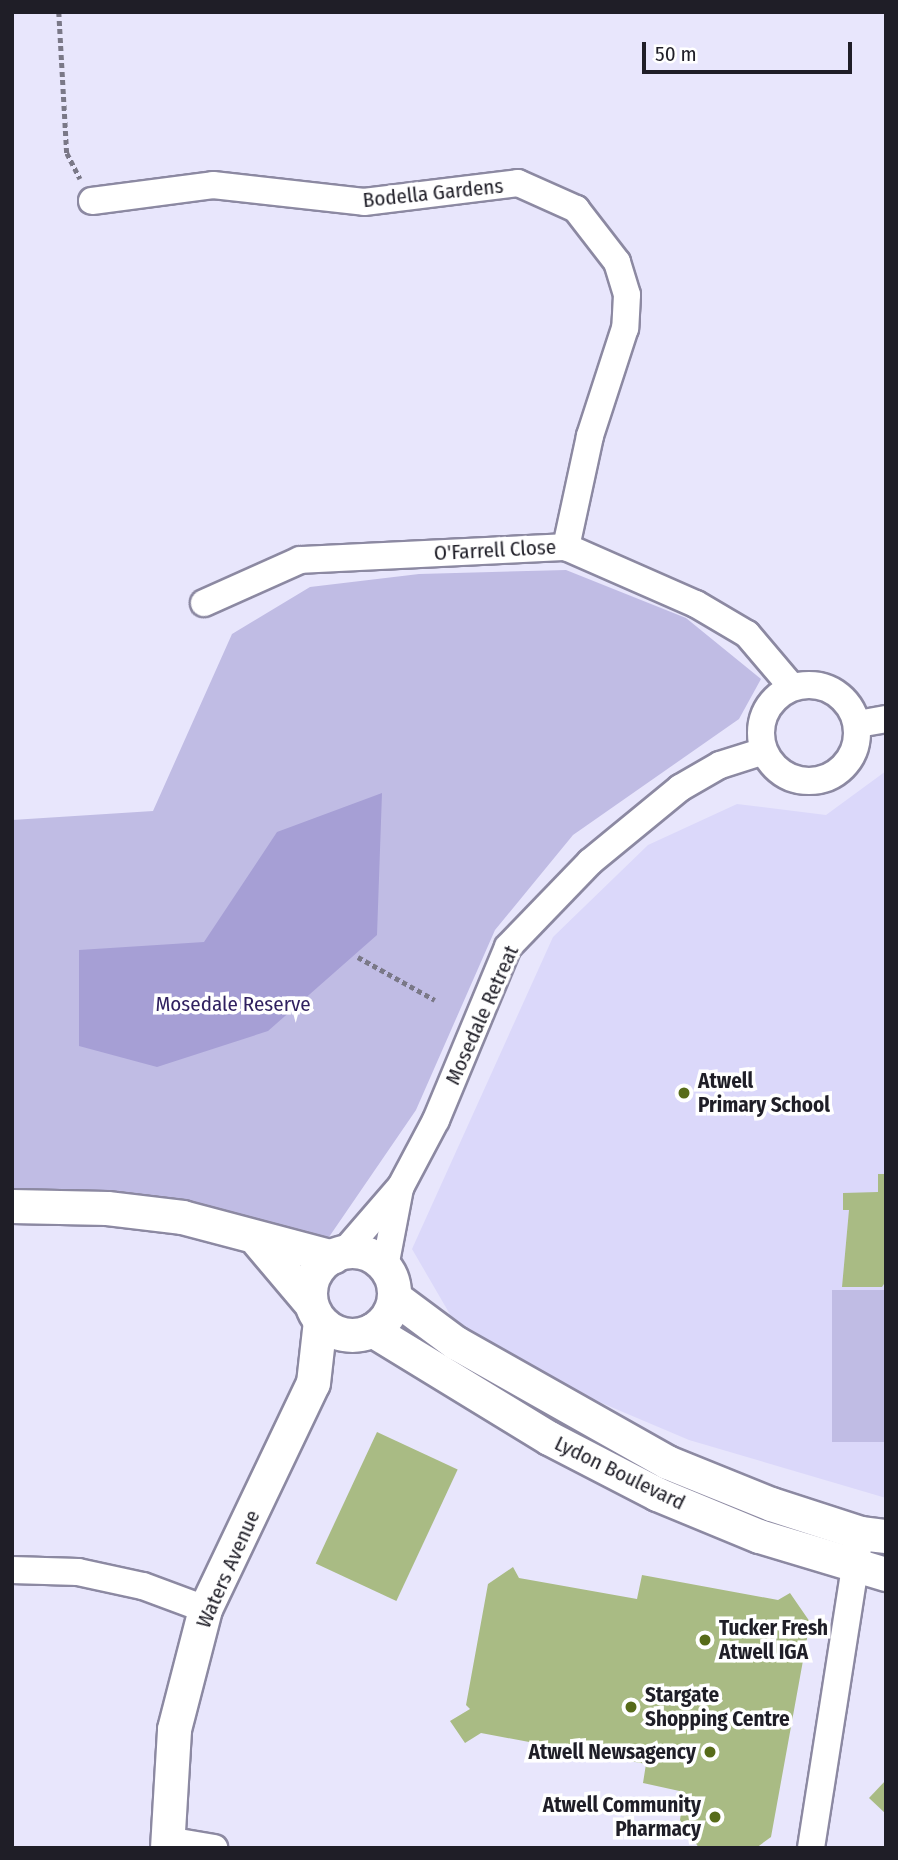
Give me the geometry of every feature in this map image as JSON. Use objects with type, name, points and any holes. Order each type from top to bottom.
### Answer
[{"type":"street","name":"Bodella Gardens","points":[[92,201],[213,185],[364,202],[518,183],[576,209],[617,262],[627,295],[625,328],[590,436],[566,547]]},
{"type":"street","name":"O'Farrell Close","points":[[204,603],[300,560],[566,547],[696,604],[747,634],[792,687]]},
{"type":"street","points":[[816,684],[836,692],[858,724],[850,760],[821,780],[794,779],[764,751],[760,730],[765,712],[792,687],[816,684]]},
{"type":"street","points":[[858,724],[886,719]]},
{"type":"street","name":"Mosedale Retreat","points":[[339,1254],[401,1186],[436,1121],[508,947],[590,862],[680,788],[720,765],[764,751]]},
{"type":"street","name":"Mosedale Retreat","points":[[390,1282],[401,1186]]},
{"type":"street","name":"Lydon Boulevard","points":[[12,1206],[107,1208],[182,1217],[258,1241],[339,1254],[366,1253],[390,1282],[456,1343],[667,1462],[873,1534]]},
{"type":"street","name":"Lydon Boulevard","points":[[258,1241],[316,1313],[337,1333],[364,1333],[549,1438],[657,1494],[871,1571]]},
{"type":"street","points":[[316,1313],[315,1273],[339,1254]]},
{"type":"street","points":[[364,1333],[385,1320],[390,1282]]},
{"type":"street","name":"Waters Avenue","points":[[313,1383],[316,1313]]},
{"type":"street","name":"Waters Avenue","points":[[167,1844],[174,1729],[205,1609],[313,1383],[364,1333]]},
{"type":"street","points":[[811,1848],[871,1571],[873,1534]]},
{"type":"street","points":[[12,1570],[91,1575],[143,1586],[205,1609]]},
{"type":"street","points":[[167,1844],[214,1848]]},
{"type":"path","points":[[60,12],[66,153],[92,201]]},
{"type":"path","points":[[358,957],[435,1000]]},
{"type":"shaded area","name":"Atwell Primary School","points":[[886,771],[886,1498],[689,1440],[545,1379],[455,1323],[412,1249],[553,937],[648,845],[737,804],[826,815]]},
{"type":"shaded area","points":[[382,793],[377,935],[268,1031],[157,1067],[79,1046],[79,950],[204,942],[277,832]]},
{"type":"green space","name":"Mosedale Reserve","points":[[566,570],[686,618],[761,679],[739,719],[573,835],[495,930],[416,1110],[329,1237],[156,1202],[12,1192],[12,820],[153,811],[232,634],[310,587],[419,574]]},
{"type":"green space","points":[[832,1290],[886,1290],[886,1442],[832,1442]]},
{"type":"building","points":[[878,1174],[886,1174],[886,1281],[882,1287],[842,1287],[849,1210],[843,1210],[843,1193],[878,1192]]},
{"type":"building","points":[[377,1432],[458,1470],[396,1601],[316,1563]]},
{"type":"building","name":"Stargate Shopping Centre","points":[[513,1567],[519,1578],[637,1599],[642,1575],[778,1600],[790,1593],[810,1622],[771,1837],[756,1848],[699,1848],[680,1820],[684,1792],[643,1783],[646,1764],[481,1733],[465,1743],[450,1721],[470,1709],[466,1705],[488,1584]]},
{"type":"building","points":[[886,1780],[886,1814],[869,1798]]},
{"type":"place","name":"Atwell Primary School","points":[[684,1093]]},
{"type":"place","name":"Tucker Fresh Atwell IGA","points":[[705,1640]]},
{"type":"place","name":"Stargate Shopping Centre","points":[[631,1707]]},
{"type":"place","name":"Atwell Newsagency","points":[[710,1752]]},
{"type":"place","name":"Atwell Community Pharmacy","points":[[715,1817]]}]
